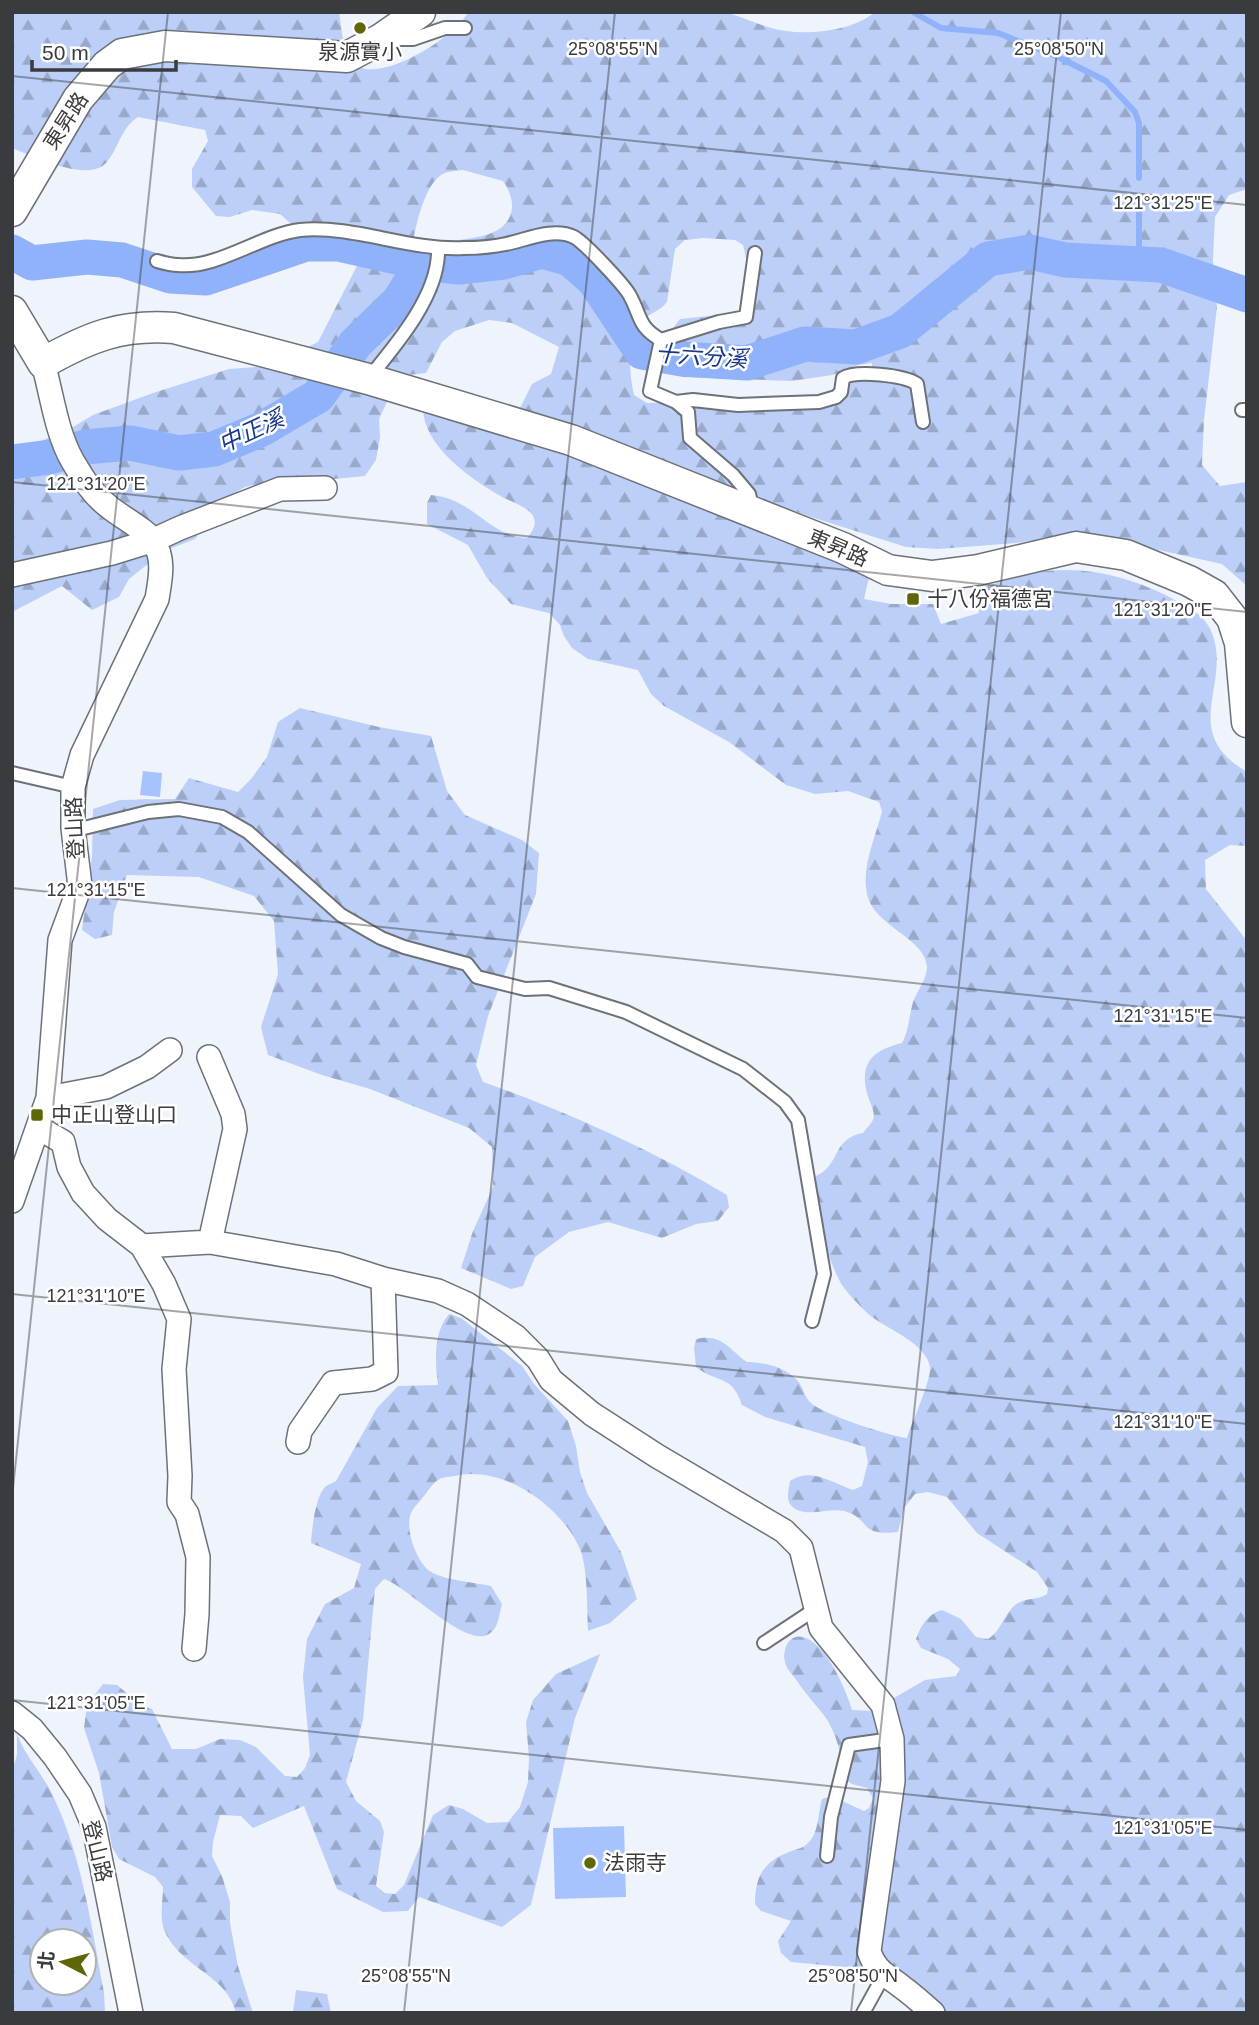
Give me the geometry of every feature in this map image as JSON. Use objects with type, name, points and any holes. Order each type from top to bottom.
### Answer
[{"type":"street","name":"東昇路","points":[[12,211],[78,99],[107,65],[122,54],[164,46],[347,57],[381,39],[420,12]]},
{"type":"street","points":[[12,311],[43,363],[67,450],[90,489],[107,506],[154,540]]},
{"type":"street","name":"東昇路","points":[[43,363],[68,349],[118,330],[144,326],[174,328],[342,372],[571,440],[843,548],[888,570],[932,576],[978,570],[1076,547],[1126,555],[1189,581],[1214,595],[1232,618],[1240,643],[1247,722]]},
{"type":"street","points":[[12,575],[112,553],[154,540],[180,527],[280,489],[325,488]]},
{"type":"street","name":"登山路","points":[[12,1201],[48,1098],[60,940],[79,886],[73,828],[73,788],[82,755],[157,599],[161,561],[154,540]]},
{"type":"street","points":[[48,1098],[106,1087],[147,1067],[170,1049]]},
{"type":"street","points":[[209,1057],[233,1114],[235,1129],[210,1242]]},
{"type":"street","points":[[39,1128],[64,1142],[69,1167],[83,1193],[107,1219],[142,1246],[164,1284],[179,1319],[174,1369],[179,1502],[187,1514],[198,1557],[194,1649]]},
{"type":"street","points":[[142,1246],[210,1242],[336,1264],[438,1292],[467,1304],[515,1336],[538,1359],[551,1380],[592,1414],[657,1456],[785,1531],[801,1548],[814,1610],[821,1628],[883,1705],[892,1739],[893,1781],[869,1951],[873,1964],[884,1975],[933,2013]]},
{"type":"street","points":[[298,1442],[300,1431],[333,1383],[372,1379],[386,1372],[383,1279]]},
{"type":"street","name":"登山路","points":[[12,1713],[32,1729],[55,1757],[80,1794],[94,1826],[131,2013]]},
{"type":"lane","points":[[381,39],[413,39],[445,28],[465,28]]},
{"type":"lane","points":[[157,261],[179,266],[204,262],[298,230],[354,233],[439,250],[504,245],[538,236],[561,234],[573,237],[584,245],[628,293],[645,331],[661,340],[719,322],[746,317],[755,253]]},
{"type":"lane","points":[[342,372],[408,330],[439,265],[439,250]]},
{"type":"lane","points":[[661,340],[650,391],[676,402],[688,412],[690,438],[733,475],[749,494],[754,513]]},
{"type":"lane","points":[[676,402],[693,400],[738,405],[819,402],[836,397],[841,392],[843,379],[850,373],[900,377],[917,384],[923,422]]},
{"type":"lane","points":[[12,773],[73,788]]},
{"type":"lane","points":[[73,828],[84,828],[148,812],[179,809],[222,817],[248,832],[341,915],[381,938],[467,964],[477,977],[525,989],[549,988],[626,1012],[743,1069],[785,1101],[799,1120],[824,1273],[812,1321]]},
{"type":"lane","points":[[764,1643],[814,1610]]},
{"type":"lane","points":[[827,1856],[831,1817],[849,1745],[892,1739]]},
{"type":"lane","points":[[863,2013],[884,1975]]},
{"type":"green space","points":[[12,12],[339,12],[343,39],[350,58],[365,69],[380,69],[416,56],[433,45],[461,22],[468,12],[720,12],[780,30],[809,32],[852,25],[875,12],[1247,12],[1247,189],[1229,195],[1215,217],[1213,260],[1217,307],[1204,420],[1202,465],[1220,486],[1247,482],[1247,586],[1222,564],[1104,538],[1075,534],[1016,543],[938,549],[906,547],[808,516],[520,408],[532,384],[551,374],[559,347],[512,323],[489,320],[455,331],[442,342],[426,373],[399,376],[379,419],[380,437],[376,460],[365,476],[281,479],[245,487],[216,503],[195,539],[164,551],[129,579],[119,597],[92,610],[62,586],[12,612],[12,451],[23,449],[73,427],[93,415],[153,393],[229,369],[269,366],[318,342],[362,256],[299,231],[280,214],[252,210],[230,217],[216,216],[192,187],[192,169],[208,141],[205,130],[138,117],[124,132],[107,162],[99,168],[88,170],[47,162],[12,148]],"holes":[[[463,170],[503,181],[512,207],[507,222],[492,233],[443,243],[441,258],[411,254],[420,211],[429,189],[443,174]],[[685,240],[735,240],[743,245],[747,271],[744,296],[738,313],[680,319],[670,338],[671,372],[683,377],[792,381],[832,375],[858,365],[872,363],[872,372],[828,393],[799,400],[647,403],[634,395],[630,366],[634,335],[644,319],[667,302],[675,249]]]},
{"type":"green space","points":[[423,408],[545,442],[870,573],[864,599],[891,604],[933,604],[941,624],[979,613],[978,589],[1029,574],[1066,570],[1103,574],[1139,584],[1191,609],[1209,627],[1216,653],[1211,707],[1215,740],[1227,756],[1247,772],[1247,846],[1230,845],[1205,860],[1206,889],[1247,941],[1247,2013],[927,2013],[903,2003],[896,1997],[890,1982],[878,1970],[791,1962],[781,1953],[778,1941],[791,1921],[761,1911],[755,1904],[759,1878],[767,1866],[780,1856],[805,1846],[812,1838],[822,1799],[831,1796],[864,1811],[869,1808],[873,1798],[867,1788],[844,1779],[832,1729],[786,1665],[784,1653],[790,1640],[803,1637],[820,1648],[834,1668],[852,1710],[872,1711],[878,1721],[884,1776],[894,1698],[925,1680],[956,1676],[960,1669],[948,1659],[921,1648],[916,1639],[926,1621],[942,1610],[961,1619],[976,1637],[988,1639],[1018,1603],[1047,1594],[1048,1588],[1037,1572],[977,1533],[947,1497],[928,1492],[915,1494],[904,1508],[898,1532],[876,1532],[844,1511],[808,1512],[795,1509],[789,1502],[788,1493],[790,1481],[798,1477],[821,1477],[853,1490],[862,1486],[868,1462],[865,1447],[765,1417],[742,1405],[734,1388],[729,1384],[696,1367],[696,1339],[718,1340],[747,1362],[774,1366],[792,1375],[809,1401],[818,1408],[857,1424],[907,1438],[930,1373],[927,1358],[913,1343],[867,1313],[842,1285],[831,1262],[822,1232],[816,1176],[824,1171],[846,1141],[863,1133],[873,1120],[865,1082],[867,1065],[884,1049],[902,1043],[913,1002],[927,967],[918,948],[879,915],[867,894],[866,873],[882,811],[879,802],[848,791],[815,794],[786,785],[729,742],[664,706],[651,694],[638,670],[588,659],[572,648],[560,625],[549,613],[511,604],[487,578],[468,545],[427,524],[427,503],[431,495],[446,498],[502,531],[527,538],[534,527],[534,517],[525,508],[474,479],[450,459],[431,435]]},
{"type":"green space","points":[[300,708],[431,736],[447,791],[465,815],[522,840],[539,853],[536,894],[488,1016],[476,1065],[483,1082],[608,1133],[669,1162],[727,1195],[729,1207],[718,1221],[696,1224],[662,1238],[608,1222],[569,1232],[535,1257],[523,1286],[511,1289],[461,1268],[473,1231],[493,1187],[492,1147],[469,1128],[370,1089],[268,1055],[261,1027],[278,974],[274,921],[254,896],[199,877],[127,875],[114,912],[112,935],[95,939],[82,930],[92,856],[93,809],[120,800],[175,799],[189,778],[238,792],[267,757],[278,722]]},
{"type":"green space","points":[[449,1314],[461,1318],[522,1366],[534,1384],[568,1421],[587,1493],[621,1552],[637,1599],[610,1623],[588,1631],[582,1555],[570,1531],[558,1516],[527,1491],[491,1476],[454,1476],[441,1478],[434,1483],[415,1506],[409,1519],[415,1549],[422,1563],[431,1572],[447,1578],[491,1586],[502,1604],[498,1620],[489,1634],[479,1636],[466,1633],[384,1579],[375,1589],[363,1720],[346,1782],[356,1801],[380,1821],[384,1832],[376,1886],[385,1893],[395,1894],[404,1885],[433,1815],[449,1805],[463,1809],[487,1823],[508,1822],[520,1807],[528,1782],[526,1722],[533,1700],[556,1674],[600,1654],[575,1718],[531,1905],[502,1927],[419,1897],[408,1911],[383,1912],[337,1889],[304,1806],[253,1828],[241,1816],[220,1815],[212,1856],[230,1902],[230,1923],[238,1966],[253,2013],[236,2013],[223,1989],[189,1961],[169,1940],[162,1921],[163,1887],[155,1877],[119,1859],[112,1847],[99,1773],[84,1728],[87,1705],[103,1684],[117,1685],[140,1704],[152,1709],[172,1749],[196,1749],[220,1739],[240,1740],[256,1747],[285,1776],[297,1777],[305,1768],[310,1755],[303,1677],[307,1639],[325,1604],[354,1588],[361,1564],[311,1543],[319,1497],[326,1486],[336,1481],[377,1408],[398,1386],[438,1385],[438,1339]]},
{"type":"green space","points":[[17,1734],[52,1794],[62,1817],[78,1866],[92,1927],[28,1927],[28,1997],[98,1997],[98,1959],[105,2013],[12,2013],[12,1771],[17,1755]]},
{"type":"green space","points":[[296,1990],[327,1994],[331,2013],[293,2013]]},
{"type":"building","points":[[143,771],[162,773],[160,797],[140,795]]},
{"type":"building","name":"法雨寺","points":[[624,1826],[626,1897],[555,1899],[553,1828]]},
{"type":"waterway","points":[[913,12],[941,28],[998,33],[1056,56],[1106,81],[1135,112],[1139,123],[1139,178]]},
{"type":"waterway","points":[[1139,198],[1139,264]]},
{"type":"waterway","name":"十六分溪","points":[[12,252],[32,263],[87,257],[122,260],[170,276],[206,278],[306,244],[338,244],[423,263],[459,267],[504,262],[542,251],[570,259],[594,280],[642,352],[682,359],[747,363],[805,344],[856,347],[900,331],[988,259],[1030,252],[1065,260],[1161,265],[1247,295]]},
{"type":"waterway","name":"中正溪","points":[[12,462],[50,457],[85,447],[130,443],[179,453],[214,449],[262,429],[318,396],[355,344],[399,301],[423,263]]},
{"type":"place","name":"泉源實小","points":[[360,28]]},
{"type":"place","name":"十八份福德宮","points":[[913,599]]},
{"type":"place","name":"中正山登山口","points":[[37,1115]]},
{"type":"place","name":"法雨寺","points":[[590,1863]]}]
